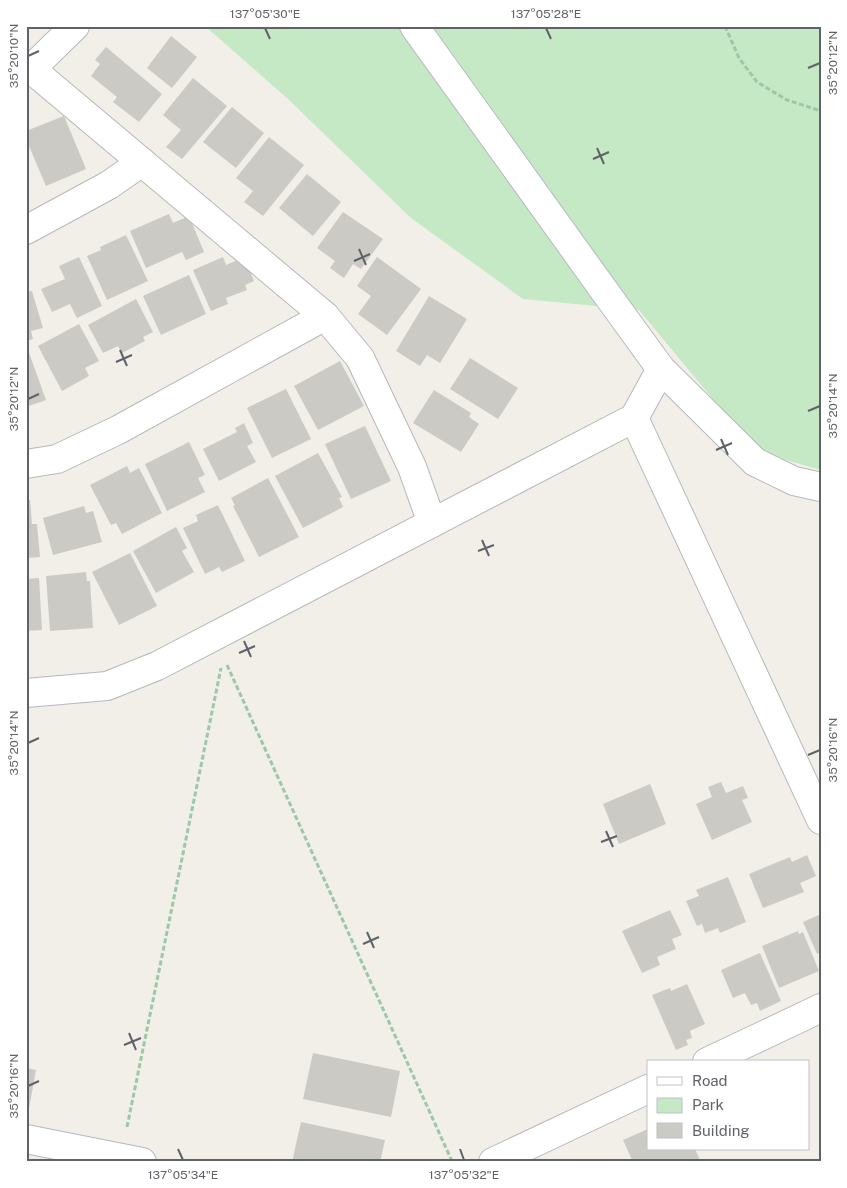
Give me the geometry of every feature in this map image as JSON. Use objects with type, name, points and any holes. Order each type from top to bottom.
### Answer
[{"type":"street","points":[[75,26],[29,70],[325,316],[360,358],[412,467],[432,523]]},
{"type":"street","points":[[414,26],[661,369],[755,462],[794,481],[821,486]]},
{"type":"street","points":[[26,230],[109,185],[142,162]]},
{"type":"street","points":[[26,464],[57,458],[118,430],[325,316]]},
{"type":"street","points":[[26,693],[108,686],[157,666],[220,647],[432,523],[634,418],[661,369]]},
{"type":"street","points":[[634,418],[821,820]]},
{"type":"street","points":[[711,1060],[821,1008]]},
{"type":"street","points":[[493,1162],[647,1089]]},
{"type":"street","points":[[26,1139],[131,1160]]},
{"type":"path","points":[[725,26],[739,58],[757,82],[787,100],[821,111]]},
{"type":"path","points":[[131,1160],[220,647]]},
{"type":"path","points":[[220,647],[453,1162]]},
{"type":"green space","points":[[205,26],[821,26],[821,470],[769,455],[726,415],[639,310],[523,299],[411,218],[288,99]]},
{"type":"building","points":[[171,36],[197,57],[172,88],[147,68]]},
{"type":"building","points":[[106,47],[162,94],[139,122],[113,102],[117,97],[91,76],[100,64],[95,60]]},
{"type":"building","points":[[193,78],[227,106],[182,159],[166,147],[181,130],[163,115]]},
{"type":"building","points":[[232,107],[264,133],[236,168],[203,142]]},
{"type":"building","points":[[64,116],[86,169],[46,186],[26,139],[26,131]]},
{"type":"building","points":[[269,137],[304,165],[263,216],[244,202],[253,191],[236,178]]},
{"type":"building","points":[[307,174],[341,202],[313,236],[279,208]]},
{"type":"building","points":[[343,212],[383,239],[361,269],[353,264],[344,278],[330,268],[335,261],[317,248]]},
{"type":"building","points":[[169,214],[173,223],[189,216],[204,252],[186,260],[182,252],[146,268],[130,231]]},
{"type":"building","points":[[126,235],[148,281],[107,300],[87,256],[101,250],[100,247]]},
{"type":"building","points":[[79,257],[102,306],[77,318],[70,304],[52,312],[41,289],[65,279],[59,266]]},
{"type":"building","points":[[223,257],[226,265],[244,257],[254,281],[245,285],[247,290],[226,298],[228,304],[211,311],[193,270]]},
{"type":"building","points":[[377,257],[421,289],[387,335],[358,314],[371,296],[357,286]]},
{"type":"building","points":[[189,275],[206,314],[161,335],[143,296]]},
{"type":"building","points":[[32,291],[43,328],[31,331],[33,339],[26,341],[26,292]]},
{"type":"building","points":[[429,296],[467,319],[440,363],[427,355],[420,366],[396,351]]},
{"type":"building","points":[[136,299],[153,332],[143,337],[145,341],[122,353],[118,346],[103,353],[88,325]]},
{"type":"building","points":[[79,324],[99,361],[85,368],[89,376],[62,391],[38,346]]},
{"type":"building","points":[[28,350],[46,400],[26,407],[26,351]]},
{"type":"building","points":[[470,358],[518,388],[498,419],[450,389]]},
{"type":"building","points":[[340,361],[364,406],[318,430],[294,386]]},
{"type":"building","points":[[286,389],[311,439],[272,458],[247,408]]},
{"type":"building","points":[[434,390],[471,413],[469,417],[479,424],[461,452],[413,423]]},
{"type":"building","points":[[244,423],[253,443],[247,446],[256,462],[219,481],[203,449],[237,432],[235,428]]},
{"type":"building","points":[[365,426],[391,481],[351,499],[325,444]]},
{"type":"building","points":[[189,442],[205,475],[198,478],[205,492],[167,511],[145,464]]},
{"type":"building","points":[[318,453],[342,497],[339,498],[343,507],[303,528],[275,476]]},
{"type":"building","points":[[127,466],[130,473],[139,468],[162,513],[122,534],[116,523],[111,525],[90,485]]},
{"type":"building","points":[[268,478],[299,537],[259,557],[233,506],[235,505],[231,498]]},
{"type":"building","points":[[30,500],[32,524],[37,524],[40,557],[26,558],[26,501]]},
{"type":"building","points":[[218,505],[245,561],[222,572],[219,567],[205,574],[183,528],[198,521],[196,515]]},
{"type":"building","points":[[84,506],[86,513],[93,511],[102,542],[53,555],[43,518]]},
{"type":"building","points":[[176,527],[187,548],[182,551],[194,572],[156,593],[133,551]]},
{"type":"building","points":[[130,553],[157,606],[119,625],[92,572]]},
{"type":"building","points":[[86,572],[87,581],[90,581],[93,628],[50,631],[46,576]]},
{"type":"building","points":[[39,578],[42,630],[26,631],[26,579]]},
{"type":"building","points":[[721,782],[726,793],[743,786],[748,798],[742,800],[752,822],[712,840],[696,804],[712,797],[708,787]]},
{"type":"building","points":[[650,784],[666,824],[619,844],[603,804]]},
{"type":"building","points":[[807,855],[816,876],[800,883],[804,892],[763,908],[749,874],[790,857],[792,862]]},
{"type":"building","points":[[728,877],[746,922],[720,933],[718,928],[705,933],[702,924],[697,926],[686,901],[699,896],[696,890]]},
{"type":"building","points":[[670,910],[682,935],[672,939],[676,949],[657,957],[660,965],[642,973],[622,931]]},
{"type":"building","points":[[821,914],[821,952],[817,954],[803,922]]},
{"type":"building","points":[[798,931],[799,934],[803,932],[819,971],[779,988],[762,946]]},
{"type":"building","points":[[760,953],[781,1001],[760,1011],[757,1003],[751,1005],[745,993],[733,998],[721,970]]},
{"type":"building","points":[[687,984],[705,1024],[690,1031],[692,1038],[686,1040],[688,1045],[676,1050],[652,995],[670,988],[671,991]]},
{"type":"building","points":[[313,1053],[400,1071],[391,1117],[303,1099]]},
{"type":"building","points":[[26,1068],[36,1070],[28,1114],[26,1113]]},
{"type":"building","points":[[301,1122],[385,1140],[380,1162],[292,1162]]},
{"type":"building","points":[[647,1129],[647,1150],[695,1150],[701,1162],[633,1162],[623,1140]]}]
